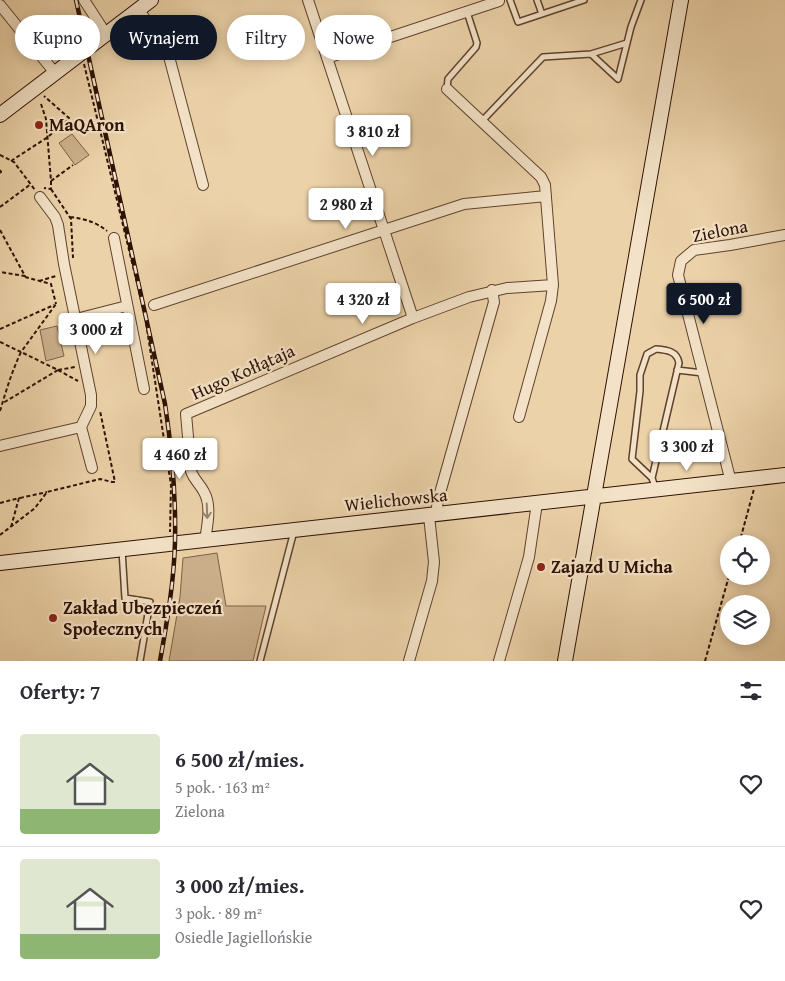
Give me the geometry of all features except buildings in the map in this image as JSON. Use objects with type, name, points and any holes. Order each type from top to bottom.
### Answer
[{"type":"street","points":[[84,0],[106,34]]},
{"type":"street","points":[[2,110],[151,0]]},
{"type":"street","points":[[565,661],[681,0]]},
{"type":"street","points":[[311,1],[315,15]]},
{"type":"street","points":[[392,37],[499,1]]},
{"type":"street","points":[[0,5],[55,72]]},
{"type":"street","points":[[138,9],[167,49],[203,185]]},
{"type":"street","points":[[328,60],[413,318]]},
{"type":"street","points":[[447,89],[541,177],[545,185],[552,285],[551,301],[518,417]]},
{"type":"street","points":[[154,305],[464,204],[546,196]]},
{"type":"street","points":[[40,197],[55,217],[58,225],[85,365],[91,406],[81,427],[92,468]]},
{"type":"street","name":"Zielona","points":[[731,482],[678,275],[681,260],[694,250],[785,235]]},
{"type":"street","points":[[114,238],[144,389]]},
{"type":"street","name":"Hugo Kołłątaja","points":[[205,541],[208,513],[207,501],[204,491],[193,478],[191,471],[186,414],[413,318],[469,297],[492,290],[552,285]]},
{"type":"street","points":[[409,661],[432,582],[434,562],[433,516],[494,302],[492,290]]},
{"type":"street","points":[[76,319],[128,306]]},
{"type":"street","points":[[0,446],[81,427]]},
{"type":"street","name":"Wielichowska","points":[[4,564],[294,530],[433,516],[593,496],[654,484],[731,482],[785,475]]},
{"type":"street","points":[[499,661],[529,557],[538,503]]},
{"type":"lane","points":[[510,0],[518,22],[584,0]]},
{"type":"lane","points":[[537,0],[542,14]]},
{"type":"lane","points":[[591,54],[618,79],[630,27],[641,0]]},
{"type":"lane","points":[[447,89],[448,79],[476,47],[477,42],[467,12]]},
{"type":"lane","points":[[482,121],[543,57],[591,54],[627,43]]},
{"type":"lane","points":[[656,349],[673,352],[678,357],[678,363],[654,484],[632,459],[640,391],[640,375],[647,354],[656,349]]},
{"type":"lane","points":[[677,370],[703,373]]},
{"type":"lane","points":[[260,661],[294,530]]},
{"type":"lane","points":[[122,550],[125,598],[150,602],[140,661]]},
{"type":"path","points":[[11,161],[48,138],[69,118],[43,95]]},
{"type":"path","points":[[33,187],[51,189],[46,119],[41,104]]},
{"type":"path","points":[[0,155],[11,161],[40,197]]},
{"type":"path","points":[[51,181],[73,166]]},
{"type":"path","points":[[0,207],[30,184]]},
{"type":"path","points":[[70,217],[96,223],[114,238]]},
{"type":"path","points":[[0,230],[25,276]]},
{"type":"path","points":[[0,272],[25,276],[51,284],[56,304]]},
{"type":"path","points":[[39,280],[66,273]]},
{"type":"path","points":[[0,329],[56,304]]},
{"type":"path","points":[[0,411],[21,352],[56,304]]},
{"type":"path","points":[[0,342],[89,386]]},
{"type":"path","points":[[2,403],[58,370],[85,365]]},
{"type":"path","points":[[0,503],[100,478],[115,482]]},
{"type":"path","points":[[742,535],[756,479]]},
{"type":"path","points":[[0,535],[35,508],[47,492]]},
{"type":"path","points":[[11,527],[19,498]]},
{"type":"path","points":[[705,661],[726,585]]},
{"type":"shaded area","points":[[72,134],[89,155],[75,165],[59,143]]},
{"type":"shaded area","points":[[57,326],[64,356],[46,361],[40,330]]},
{"type":"shaded area","points":[[217,553],[226,606],[266,606],[253,661],[169,661],[180,597],[183,558]]},
{"type":"railway","points":[[76,0],[165,404],[172,456],[175,542],[172,587],[160,661]]},
{"type":"place","name":"MaQAron","points":[[39,125]]},
{"type":"place","name":"Zajazd U Micha","points":[[541,567]]},
{"type":"place","name":"Zakład Ubezpieczeń Społecznych","points":[[53,618]]}]
